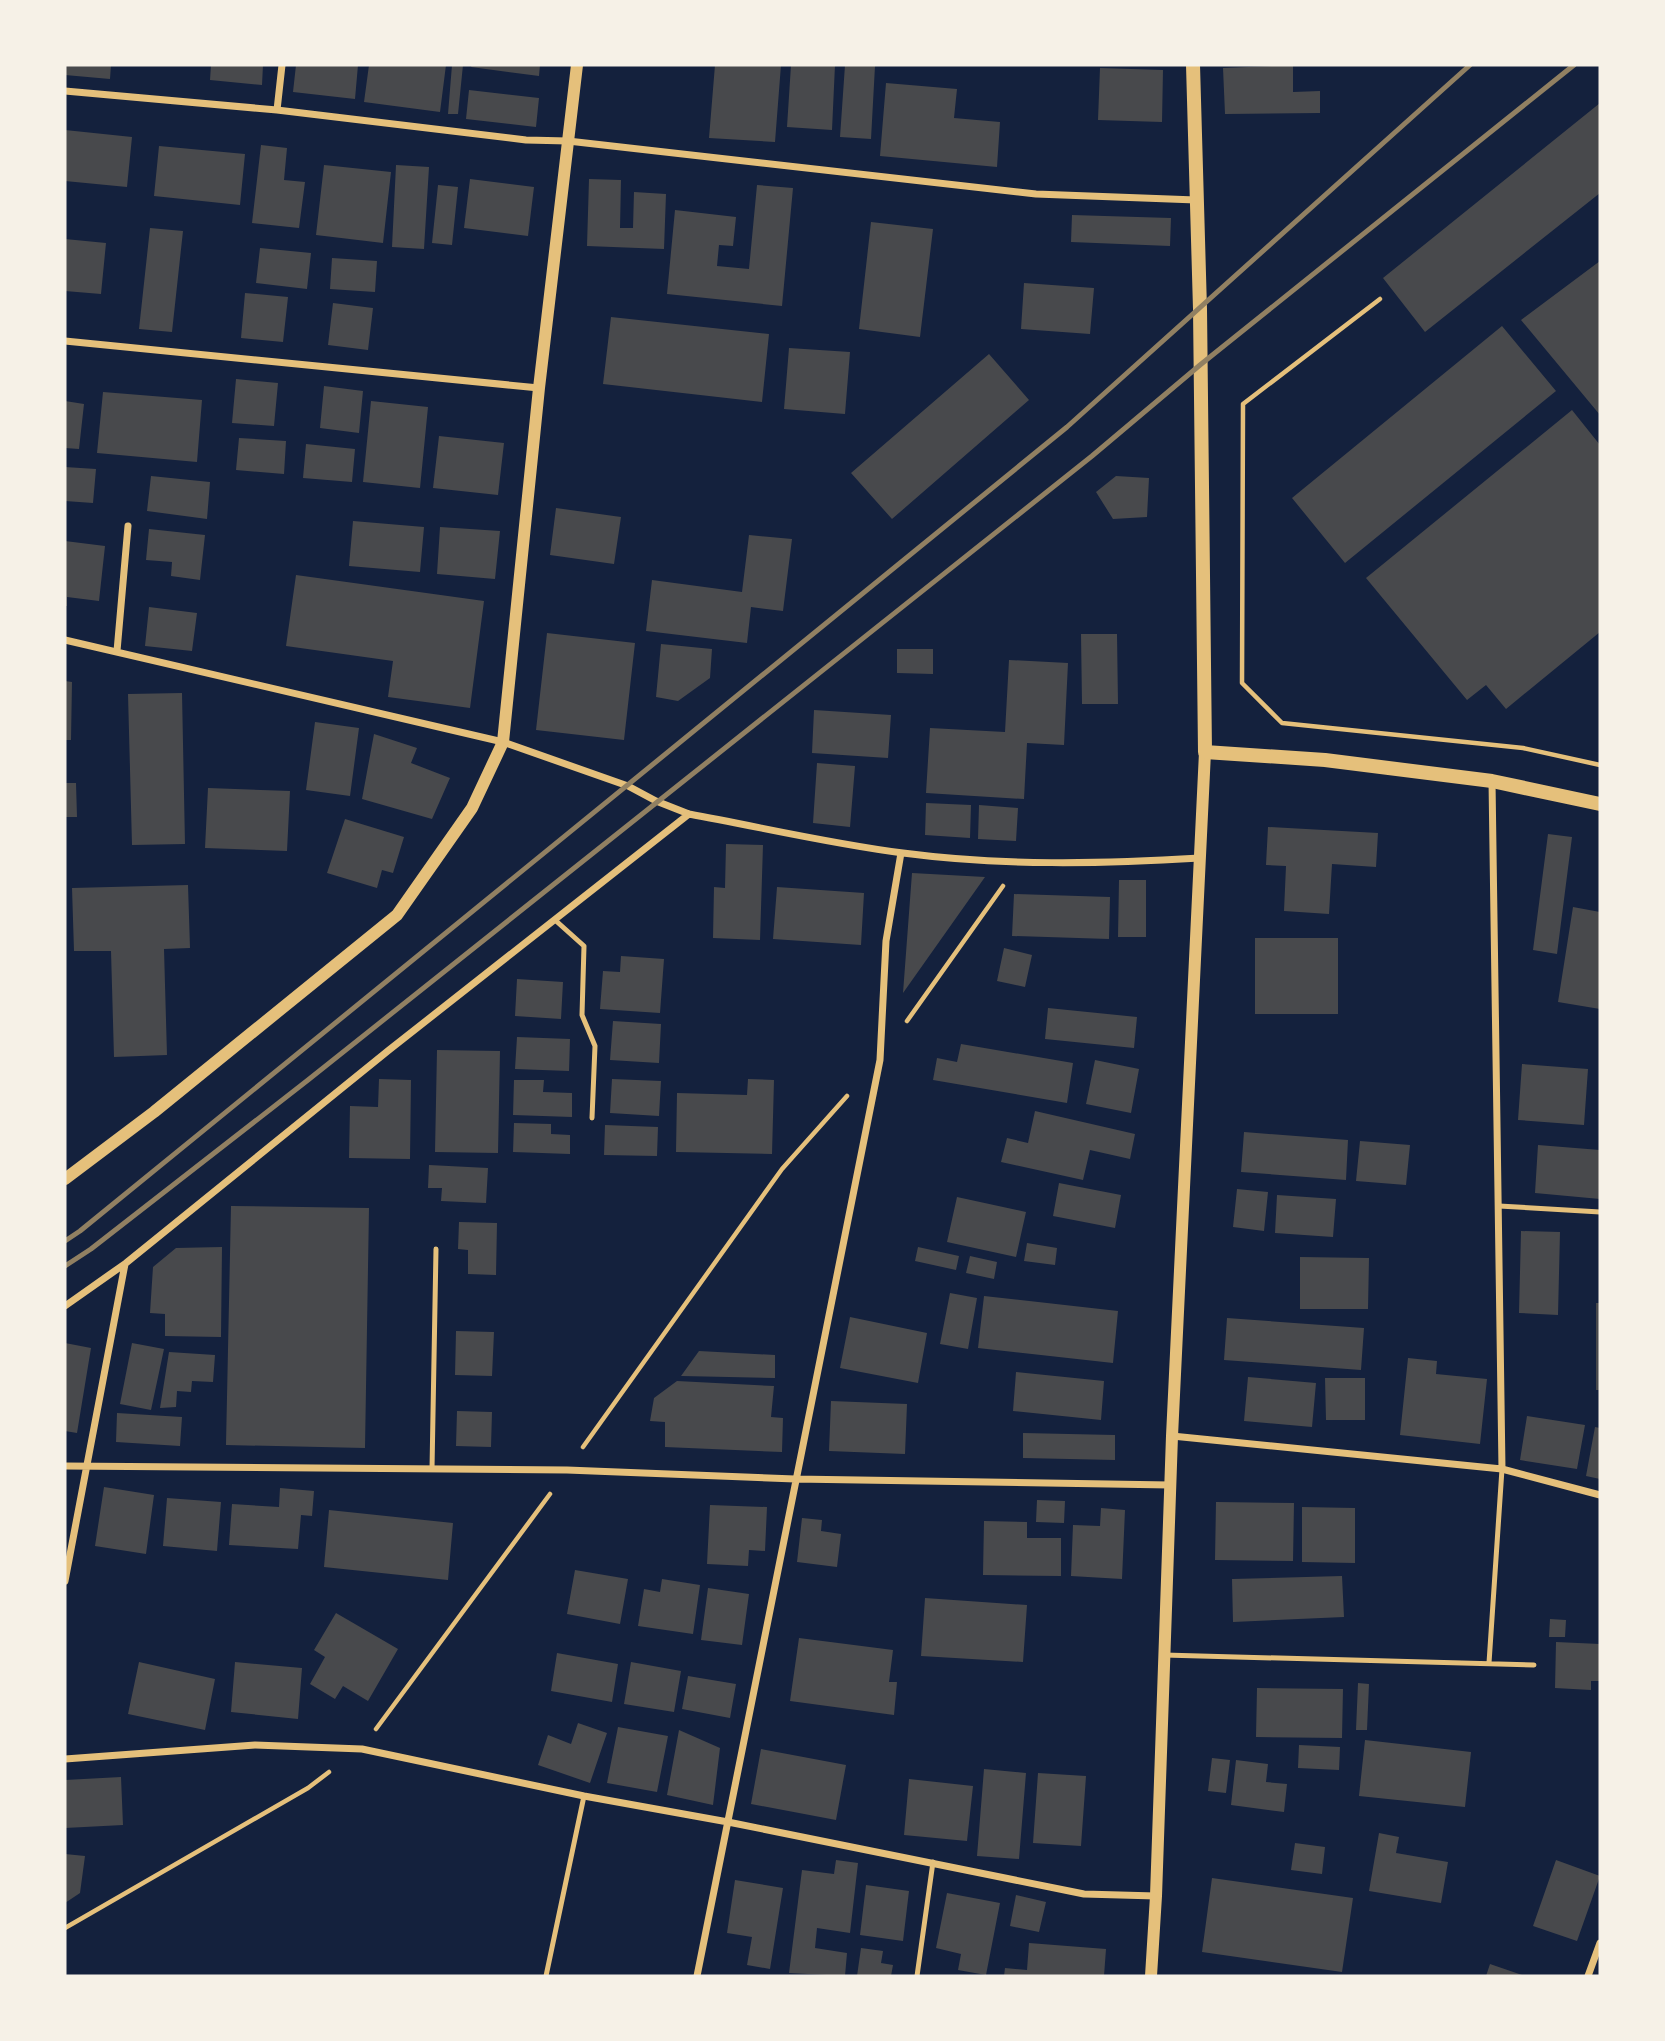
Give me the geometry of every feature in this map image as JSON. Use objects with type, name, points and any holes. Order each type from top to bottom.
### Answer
[{"type":"main road","points":[[1193,65],[1205,752],[1325,760],[1492,781],[1600,804]]},
{"type":"street","points":[[277,110],[282,65]]},
{"type":"street","points":[[65,1179],[154,1112],[397,915],[472,808],[503,742],[539,388],[577,65]]},
{"type":"street","points":[[65,90],[277,110],[526,140],[568,141],[1037,194],[1197,200]]},
{"type":"street","points":[[65,341],[539,388]]},
{"type":"street","points":[[117,652],[128,526]]},
{"type":"street","points":[[65,640],[503,742],[628,786],[689,814],[901,853],[1020,862],[1139,862],[1200,858]]},
{"type":"street","points":[[1151,1976],[1172,1436],[1205,752]]},
{"type":"street","points":[[1492,781],[1502,1468]]},
{"type":"street","points":[[65,1306],[126,1263],[689,814]]},
{"type":"street","points":[[697,1976],[880,1060],[886,941],[901,853]]},
{"type":"street","points":[[65,1581],[126,1263]]},
{"type":"street","points":[[1172,1436],[1502,1468],[1600,1495]]},
{"type":"street","points":[[65,1466],[567,1470],[795,1479],[1170,1485]]},
{"type":"street","points":[[65,1759],[256,1745],[362,1749],[584,1796],[933,1862],[1084,1894],[1156,1896]]},
{"type":"street","points":[[1588,1976],[1600,1943]]},
{"type":"lane","points":[[555,920],[584,946],[582,1015],[595,1046],[593,1118]]},
{"type":"lane","points":[[1499,1206],[1600,1212]]},
{"type":"lane","points":[[432,1469],[436,1250]]},
{"type":"lane","points":[[1489,1663],[1502,1468]]},
{"type":"lane","points":[[1164,1656],[1534,1665]]},
{"type":"lane","points":[[546,1976],[584,1796]]},
{"type":"lane","points":[[917,1976],[933,1862]]},
{"type":"path","points":[[1380,299],[1243,404],[1242,683],[1282,723],[1524,748],[1600,765]]},
{"type":"path","points":[[65,1928],[308,1788],[362,1749],[424,1661],[510,1550],[782,1169],[880,1060],[1020,862]]},
{"type":"building","points":[[65,65],[111,65],[110,79],[65,75]]},
{"type":"building","points":[[211,65],[263,65],[262,85],[210,80]]},
{"type":"building","points":[[296,65],[358,65],[355,99],[293,92]]},
{"type":"building","points":[[369,65],[446,65],[440,112],[364,102]]},
{"type":"building","points":[[452,65],[463,65],[458,114],[448,114]]},
{"type":"building","points":[[540,65],[539,76],[471,67]]},
{"type":"building","points":[[715,65],[781,65],[775,142],[709,138]]},
{"type":"building","points":[[791,65],[835,65],[832,130],[787,127]]},
{"type":"building","points":[[845,65],[875,66],[871,139],[840,137]]},
{"type":"building","points":[[1293,65],[1293,92],[1320,91],[1320,113],[1225,114],[1223,68]]},
{"type":"building","points":[[1100,68],[1163,70],[1162,122],[1098,120]]},
{"type":"building","points":[[886,83],[957,89],[954,118],[1000,122],[997,167],[880,156]]},
{"type":"building","points":[[469,90],[539,98],[536,127],[466,119]]},
{"type":"building","points":[[1600,103],[1600,193],[1425,332],[1383,278]]},
{"type":"building","points":[[65,130],[132,137],[127,187],[65,181]]},
{"type":"building","points":[[261,145],[287,148],[284,180],[305,182],[299,228],[252,223]]},
{"type":"building","points":[[159,146],[245,154],[240,205],[154,196]]},
{"type":"building","points":[[324,165],[391,172],[383,243],[316,235]]},
{"type":"building","points":[[396,165],[429,167],[424,249],[392,247]]},
{"type":"building","points":[[470,179],[534,187],[528,236],[464,228]]},
{"type":"building","points":[[589,179],[621,180],[620,228],[633,228],[634,192],[666,194],[664,249],[587,246]]},
{"type":"building","points":[[438,185],[458,187],[452,245],[432,243]]},
{"type":"building","points":[[757,185],[793,188],[782,306],[667,294],[675,210],[736,217],[733,246],[719,245],[717,266],[749,269]]},
{"type":"building","points":[[1072,215],[1171,218],[1170,246],[1071,242]]},
{"type":"building","points":[[871,222],[933,229],[920,337],[859,329]]},
{"type":"building","points":[[150,228],[183,231],[172,332],[139,329]]},
{"type":"building","points":[[65,239],[106,243],[101,294],[65,291]]},
{"type":"building","points":[[260,248],[311,253],[307,289],[256,283]]},
{"type":"building","points":[[332,258],[377,261],[375,292],[330,289]]},
{"type":"building","points":[[1600,261],[1600,415],[1521,320]]},
{"type":"building","points":[[1024,283],[1094,288],[1090,334],[1021,329]]},
{"type":"building","points":[[245,293],[288,297],[283,342],[241,338]]},
{"type":"building","points":[[333,303],[373,308],[368,350],[328,345]]},
{"type":"building","points":[[611,317],[769,334],[762,402],[603,384]]},
{"type":"building","points":[[1502,326],[1556,391],[1345,563],[1292,498]]},
{"type":"building","points":[[789,348],[850,352],[845,414],[784,409]]},
{"type":"building","points":[[989,354],[1029,400],[892,519],[851,473]]},
{"type":"building","points":[[236,379],[278,383],[274,426],[232,423]]},
{"type":"building","points":[[324,386],[363,391],[359,433],[320,428]]},
{"type":"building","points":[[103,392],[202,400],[197,462],[97,453]]},
{"type":"building","points":[[65,401],[84,404],[79,449],[65,448]]},
{"type":"building","points":[[371,401],[428,407],[420,488],[363,482]]},
{"type":"building","points":[[1572,410],[1600,445],[1600,632],[1506,709],[1486,685],[1467,700],[1366,578]]},
{"type":"building","points":[[439,436],[504,443],[498,495],[433,488]]},
{"type":"building","points":[[239,438],[286,441],[284,474],[236,470]]},
{"type":"building","points":[[306,444],[355,449],[352,482],[303,478]]},
{"type":"building","points":[[65,467],[96,469],[93,503],[65,501]]},
{"type":"building","points":[[151,476],[210,482],[207,519],[147,511]]},
{"type":"building","points":[[1116,476],[1149,478],[1147,517],[1113,519],[1096,492]]},
{"type":"building","points":[[556,508],[621,517],[614,564],[550,555]]},
{"type":"building","points":[[353,521],[424,527],[420,572],[349,566]]},
{"type":"building","points":[[440,527],[500,531],[495,579],[437,574]]},
{"type":"building","points":[[149,529],[205,535],[200,580],[171,576],[172,562],[146,560]]},
{"type":"building","points":[[749,535],[792,539],[783,611],[751,607],[747,643],[646,631],[652,580],[742,592]]},
{"type":"building","points":[[65,541],[105,546],[99,601],[67,597],[65,606]]},
{"type":"building","points":[[296,575],[484,601],[470,708],[388,697],[393,661],[286,646]]},
{"type":"building","points":[[149,607],[197,613],[192,651],[145,646]]},
{"type":"building","points":[[547,633],[635,643],[624,740],[536,730]]},
{"type":"building","points":[[1081,634],[1117,634],[1118,704],[1082,704]]},
{"type":"building","points":[[661,644],[712,649],[710,678],[678,701],[656,697]]},
{"type":"building","points":[[897,649],[933,649],[933,674],[897,673]]},
{"type":"building","points":[[1009,660],[1068,663],[1064,745],[1027,743],[1024,799],[926,793],[930,728],[1005,732]]},
{"type":"building","points":[[65,681],[72,682],[71,740],[65,740]]},
{"type":"building","points":[[182,693],[185,844],[132,845],[128,694]]},
{"type":"building","points":[[814,710],[891,715],[888,758],[812,753]]},
{"type":"building","points":[[315,722],[359,728],[350,796],[306,790]]},
{"type":"building","points":[[374,734],[417,748],[411,763],[450,778],[432,819],[362,799]]},
{"type":"building","points":[[817,763],[855,766],[850,827],[813,823]]},
{"type":"building","points":[[65,783],[76,783],[77,817],[65,817]]},
{"type":"building","points":[[208,788],[290,791],[287,851],[205,848]]},
{"type":"building","points":[[926,803],[971,805],[970,838],[925,835]]},
{"type":"building","points":[[979,805],[1018,808],[1016,841],[978,839]]},
{"type":"building","points":[[345,819],[404,837],[393,873],[382,870],[377,888],[327,873]]},
{"type":"building","points":[[1268,827],[1378,833],[1376,867],[1332,864],[1329,914],[1284,911],[1286,866],[1266,865]]},
{"type":"building","points":[[1548,834],[1572,837],[1557,954],[1533,950]]},
{"type":"building","points":[[726,844],[763,845],[760,940],[713,938],[714,887],[725,888]]},
{"type":"building","points":[[912,873],[985,877],[903,993]]},
{"type":"building","points":[[1119,880],[1146,880],[1146,937],[1118,937]]},
{"type":"building","points":[[188,885],[190,948],[164,949],[167,1055],[114,1057],[111,951],[74,951],[72,888]]},
{"type":"building","points":[[777,887],[864,893],[861,945],[773,939]]},
{"type":"building","points":[[1014,894],[1110,897],[1109,939],[1012,936]]},
{"type":"building","points":[[1573,907],[1600,912],[1600,1009],[1558,1002]]},
{"type":"building","points":[[1255,938],[1338,938],[1338,1014],[1255,1014]]},
{"type":"building","points":[[1004,948],[1032,955],[1025,987],[997,981]]},
{"type":"building","points":[[621,956],[664,959],[660,1013],[600,1009],[603,971],[620,972]]},
{"type":"building","points":[[517,979],[563,982],[561,1019],[515,1016]]},
{"type":"building","points":[[1048,1008],[1137,1017],[1134,1048],[1045,1039]]},
{"type":"building","points":[[613,1021],[661,1024],[659,1063],[610,1060]]},
{"type":"building","points":[[517,1037],[570,1039],[569,1071],[515,1069]]},
{"type":"building","points":[[961,1044],[1073,1063],[1067,1103],[933,1080],[937,1058],[957,1062]]},
{"type":"building","points":[[437,1050],[500,1051],[498,1153],[435,1152]]},
{"type":"building","points":[[1095,1060],[1139,1069],[1131,1113],[1086,1104]]},
{"type":"building","points":[[1522,1064],[1588,1069],[1584,1125],[1518,1120]]},
{"type":"building","points":[[379,1079],[411,1080],[410,1159],[349,1158],[350,1106],[378,1107]]},
{"type":"building","points":[[612,1079],[661,1081],[659,1116],[610,1113]]},
{"type":"building","points":[[748,1079],[774,1080],[772,1154],[676,1152],[677,1093],[747,1095]]},
{"type":"building","points":[[514,1080],[544,1080],[543,1092],[572,1093],[572,1117],[513,1115]]},
{"type":"building","points":[[1035,1111],[1135,1134],[1130,1159],[1090,1150],[1083,1180],[1001,1162],[1007,1138],[1028,1143]]},
{"type":"building","points":[[514,1123],[551,1124],[551,1134],[570,1135],[570,1154],[513,1152]]},
{"type":"building","points":[[605,1125],[658,1127],[657,1156],[604,1155]]},
{"type":"building","points":[[1244,1132],[1348,1140],[1346,1180],[1241,1172]]},
{"type":"building","points":[[1360,1141],[1410,1145],[1406,1185],[1356,1181]]},
{"type":"building","points":[[1538,1145],[1600,1150],[1600,1199],[1535,1193]]},
{"type":"building","points":[[429,1165],[488,1168],[486,1203],[441,1201],[442,1188],[428,1188]]},
{"type":"building","points":[[1059,1183],[1121,1195],[1115,1228],[1053,1216]]},
{"type":"building","points":[[1237,1189],[1268,1192],[1264,1231],[1233,1227]]},
{"type":"building","points":[[1277,1195],[1336,1199],[1333,1237],[1275,1233]]},
{"type":"building","points":[[957,1197],[1026,1212],[1016,1257],[947,1242]]},
{"type":"building","points":[[231,1206],[369,1208],[365,1448],[226,1445]]},
{"type":"building","points":[[459,1222],[497,1223],[496,1275],[468,1274],[468,1250],[458,1249]]},
{"type":"building","points":[[1521,1231],[1560,1232],[1558,1315],[1519,1313]]},
{"type":"building","points":[[1027,1243],[1057,1248],[1055,1265],[1024,1261]]},
{"type":"building","points":[[222,1247],[221,1337],[165,1336],[165,1314],[150,1313],[153,1267],[176,1248]]},
{"type":"building","points":[[918,1247],[959,1256],[956,1270],[915,1261]]},
{"type":"building","points":[[970,1256],[997,1262],[994,1279],[966,1273]]},
{"type":"building","points":[[1300,1257],[1369,1258],[1368,1309],[1300,1309]]},
{"type":"building","points":[[950,1293],[977,1298],[968,1349],[940,1344]]},
{"type":"building","points":[[984,1296],[1118,1311],[1113,1363],[978,1348]]},
{"type":"building","points":[[1596,1303],[1600,1303],[1600,1390],[1596,1390]]},
{"type":"building","points":[[850,1317],[927,1333],[918,1383],[840,1368]]},
{"type":"building","points":[[1227,1318],[1364,1328],[1361,1370],[1224,1360]]},
{"type":"building","points":[[456,1331],[494,1332],[492,1376],[455,1375]]},
{"type":"building","points":[[65,1343],[91,1348],[77,1433],[65,1431]]},
{"type":"building","points":[[132,1343],[164,1349],[151,1410],[120,1404]]},
{"type":"building","points":[[699,1351],[775,1355],[775,1378],[681,1376]]},
{"type":"building","points":[[169,1352],[215,1355],[213,1382],[192,1381],[191,1392],[177,1391],[176,1407],[160,1408]]},
{"type":"building","points":[[1408,1358],[1437,1361],[1436,1374],[1487,1379],[1480,1444],[1400,1435]]},
{"type":"building","points":[[1016,1372],[1104,1381],[1101,1420],[1013,1411]]},
{"type":"building","points":[[1248,1377],[1316,1383],[1312,1427],[1244,1421]]},
{"type":"building","points":[[1325,1378],[1365,1378],[1365,1420],[1326,1420]]},
{"type":"building","points":[[677,1381],[774,1386],[771,1417],[783,1418],[782,1452],[665,1447],[665,1422],[650,1421],[654,1398]]},
{"type":"building","points":[[831,1401],[907,1404],[905,1454],[829,1451]]},
{"type":"building","points":[[457,1411],[492,1412],[491,1447],[456,1446]]},
{"type":"building","points":[[117,1413],[182,1417],[180,1446],[116,1442]]},
{"type":"building","points":[[1527,1416],[1585,1425],[1577,1469],[1520,1460]]},
{"type":"building","points":[[1595,1427],[1600,1428],[1600,1479],[1586,1476]]},
{"type":"building","points":[[1023,1433],[1115,1435],[1115,1460],[1023,1458]]},
{"type":"building","points":[[104,1487],[154,1495],[146,1554],[95,1546]]},
{"type":"building","points":[[280,1488],[314,1491],[312,1516],[301,1515],[298,1549],[229,1545],[232,1504],[279,1507]]},
{"type":"building","points":[[167,1498],[221,1502],[217,1551],[163,1546]]},
{"type":"building","points":[[1037,1500],[1065,1501],[1064,1523],[1036,1522]]},
{"type":"building","points":[[1216,1502],[1294,1503],[1293,1561],[1215,1560]]},
{"type":"building","points":[[710,1505],[767,1507],[765,1551],[749,1550],[748,1566],[707,1564]]},
{"type":"building","points":[[1302,1507],[1355,1508],[1355,1563],[1302,1562]]},
{"type":"building","points":[[1101,1508],[1125,1510],[1122,1579],[1071,1576],[1073,1525],[1100,1526]]},
{"type":"building","points":[[329,1510],[453,1523],[448,1580],[324,1567]]},
{"type":"building","points":[[802,1518],[822,1520],[821,1531],[841,1534],[837,1567],[797,1562]]},
{"type":"building","points":[[984,1521],[1027,1522],[1027,1538],[1061,1538],[1061,1576],[983,1575]]},
{"type":"building","points":[[575,1570],[628,1579],[620,1624],[567,1614]]},
{"type":"building","points":[[1342,1576],[1344,1617],[1233,1622],[1232,1579]]},
{"type":"building","points":[[662,1579],[700,1585],[693,1634],[638,1626],[644,1589],[660,1592]]},
{"type":"building","points":[[708,1588],[749,1594],[742,1645],[701,1640]]},
{"type":"building","points":[[925,1598],[1027,1605],[1023,1662],[921,1656]]},
{"type":"building","points":[[336,1613],[398,1649],[368,1701],[343,1686],[335,1699],[310,1684],[325,1657],[314,1650]]},
{"type":"building","points":[[1550,1619],[1566,1620],[1565,1637],[1549,1637]]},
{"type":"building","points":[[799,1638],[893,1650],[889,1682],[897,1682],[894,1715],[790,1701]]},
{"type":"building","points":[[1556,1642],[1600,1644],[1600,1681],[1591,1681],[1591,1690],[1555,1688]]},
{"type":"building","points":[[557,1653],[618,1664],[612,1702],[551,1691]]},
{"type":"building","points":[[139,1662],[215,1679],[205,1730],[128,1714]]},
{"type":"building","points":[[235,1662],[302,1668],[298,1719],[231,1712]]},
{"type":"building","points":[[631,1662],[681,1671],[674,1712],[624,1704]]},
{"type":"building","points":[[688,1676],[736,1684],[730,1718],[682,1709]]},
{"type":"building","points":[[1358,1683],[1369,1684],[1367,1730],[1356,1730]]},
{"type":"building","points":[[1257,1688],[1343,1689],[1342,1738],[1256,1737]]},
{"type":"building","points":[[578,1723],[607,1733],[590,1783],[538,1765],[548,1735],[571,1744]]},
{"type":"building","points":[[618,1727],[668,1736],[657,1792],[607,1783]]},
{"type":"building","points":[[679,1730],[720,1748],[713,1805],[667,1795]]},
{"type":"building","points":[[1365,1740],[1471,1752],[1465,1807],[1359,1796]]},
{"type":"building","points":[[1299,1745],[1340,1747],[1339,1770],[1298,1768]]},
{"type":"building","points":[[761,1749],[846,1765],[836,1820],[751,1804]]},
{"type":"building","points":[[1212,1758],[1230,1760],[1226,1793],[1208,1791]]},
{"type":"building","points":[[1236,1760],[1268,1764],[1266,1782],[1287,1784],[1284,1812],[1231,1805]]},
{"type":"building","points":[[984,1769],[1026,1773],[1019,1859],[977,1856]]},
{"type":"building","points":[[1038,1773],[1086,1776],[1081,1846],[1033,1843]]},
{"type":"building","points":[[121,1777],[123,1825],[65,1828],[65,1780]]},
{"type":"building","points":[[909,1779],[973,1786],[967,1841],[904,1835]]},
{"type":"building","points":[[1379,1833],[1399,1837],[1396,1853],[1448,1862],[1441,1903],[1369,1891]]},
{"type":"building","points":[[1295,1843],[1325,1847],[1322,1874],[1291,1870]]},
{"type":"building","points":[[65,1854],[85,1856],[80,1893],[65,1903]]},
{"type":"building","points":[[836,1860],[858,1863],[850,1933],[817,1928],[815,1948],[847,1953],[845,1976],[789,1973],[802,1870],[834,1874]]},
{"type":"building","points":[[1556,1860],[1600,1876],[1577,1941],[1533,1926]]},
{"type":"building","points":[[1212,1878],[1353,1898],[1342,1972],[1202,1952]]},
{"type":"building","points":[[735,1880],[783,1888],[770,1969],[747,1965],[752,1937],[727,1933]]},
{"type":"building","points":[[866,1885],[909,1891],[903,1941],[860,1935]]},
{"type":"building","points":[[947,1893],[1000,1903],[986,1975],[958,1970],[961,1954],[936,1948]]},
{"type":"building","points":[[1016,1895],[1046,1902],[1039,1932],[1010,1926]]},
{"type":"building","points":[[1029,1943],[1106,1949],[1104,1976],[1004,1976],[1005,1968],[1027,1970]]},
{"type":"building","points":[[861,1948],[883,1951],[881,1963],[893,1965],[891,1976],[857,1976]]},
{"type":"building","points":[[1490,1964],[1525,1976],[1486,1976]]},
{"type":"railway","points":[[65,1241],[1067,427],[1470,65]]},
{"type":"railway","points":[[65,1266],[91,1249],[308,1080],[1092,456],[1200,365],[1574,65]]}]
